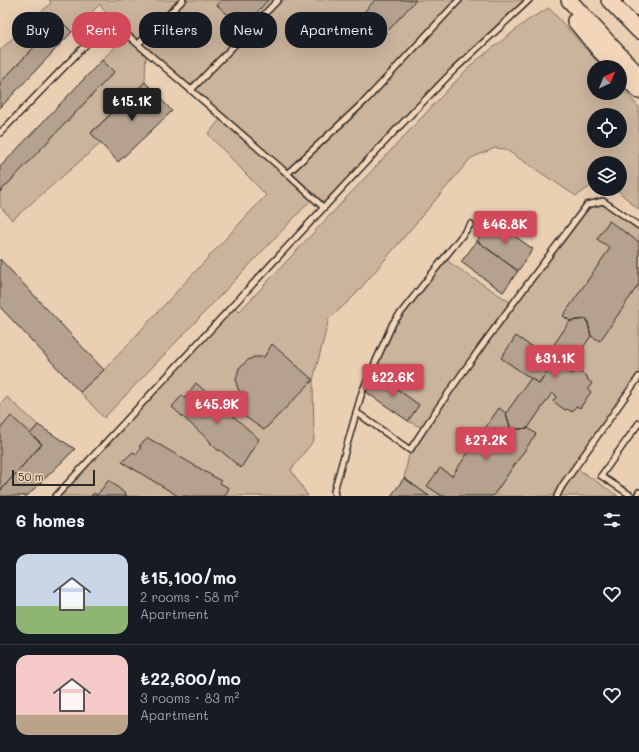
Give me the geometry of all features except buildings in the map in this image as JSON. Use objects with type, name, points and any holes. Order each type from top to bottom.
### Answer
[{"type":"main road","points":[[562,0],[574,19],[609,60]]},
{"type":"main road","points":[[570,0],[639,62]]},
{"type":"main road","points":[[570,0],[639,76]]},
{"type":"main road","points":[[609,0],[639,31]]},
{"type":"main road","points":[[631,0],[639,8]]},
{"type":"main road","points":[[627,78],[639,91]]},
{"type":"lane","points":[[138,44],[183,0]]},
{"type":"lane","points":[[191,90],[278,0]]},
{"type":"lane","points":[[287,174],[366,100],[460,0]]},
{"type":"lane","points":[[56,496],[182,362],[323,207],[454,70],[530,0]]},
{"type":"lane","points":[[0,133],[110,20],[323,207]]},
{"type":"lane","points":[[356,412],[410,450],[441,403],[587,205],[603,201],[639,226]]},
{"type":"lane","points":[[335,496],[334,491],[362,392],[393,323],[471,224]]},
{"type":"lane","points":[[557,496],[562,486],[639,377]]},
{"type":"lane","points":[[632,496],[602,476],[639,423]]},
{"type":"lane","points":[[636,496],[639,492]]},
{"type":"shaded area","points":[[49,0],[529,0],[454,70],[323,207],[313,198],[104,418],[80,392],[104,370],[266,195],[208,134],[222,117],[146,52],[145,82],[91,132],[101,143],[12,220],[0,206],[0,192],[114,72],[102,60],[114,48],[131,48],[131,12],[105,12],[100,4],[92,12],[72,12],[72,32],[64,24],[64,12],[41,12],[51,3]]},
{"type":"shaded area","points":[[549,8],[596,60],[587,60],[587,100],[627,100],[627,94],[639,107],[639,210],[624,196],[627,196],[627,156],[587,156],[587,189],[576,196],[505,149],[495,148],[471,158],[355,295],[329,319],[313,380],[314,440],[291,470],[308,496],[56,496],[233,306],[239,312],[471,65],[528,20]]},
{"type":"shaded area","points":[[12,39],[12,48],[33,48],[0,83],[0,50]]},
{"type":"shaded area","points":[[603,201],[639,226],[639,377],[575,467],[618,496],[429,496],[404,478],[410,450],[424,429],[408,421],[419,405],[372,370],[393,323],[445,258],[450,263],[513,304],[587,205]]},
{"type":"shaded area","points":[[7,397],[38,425],[30,434],[11,417],[0,429],[0,405]]}]
